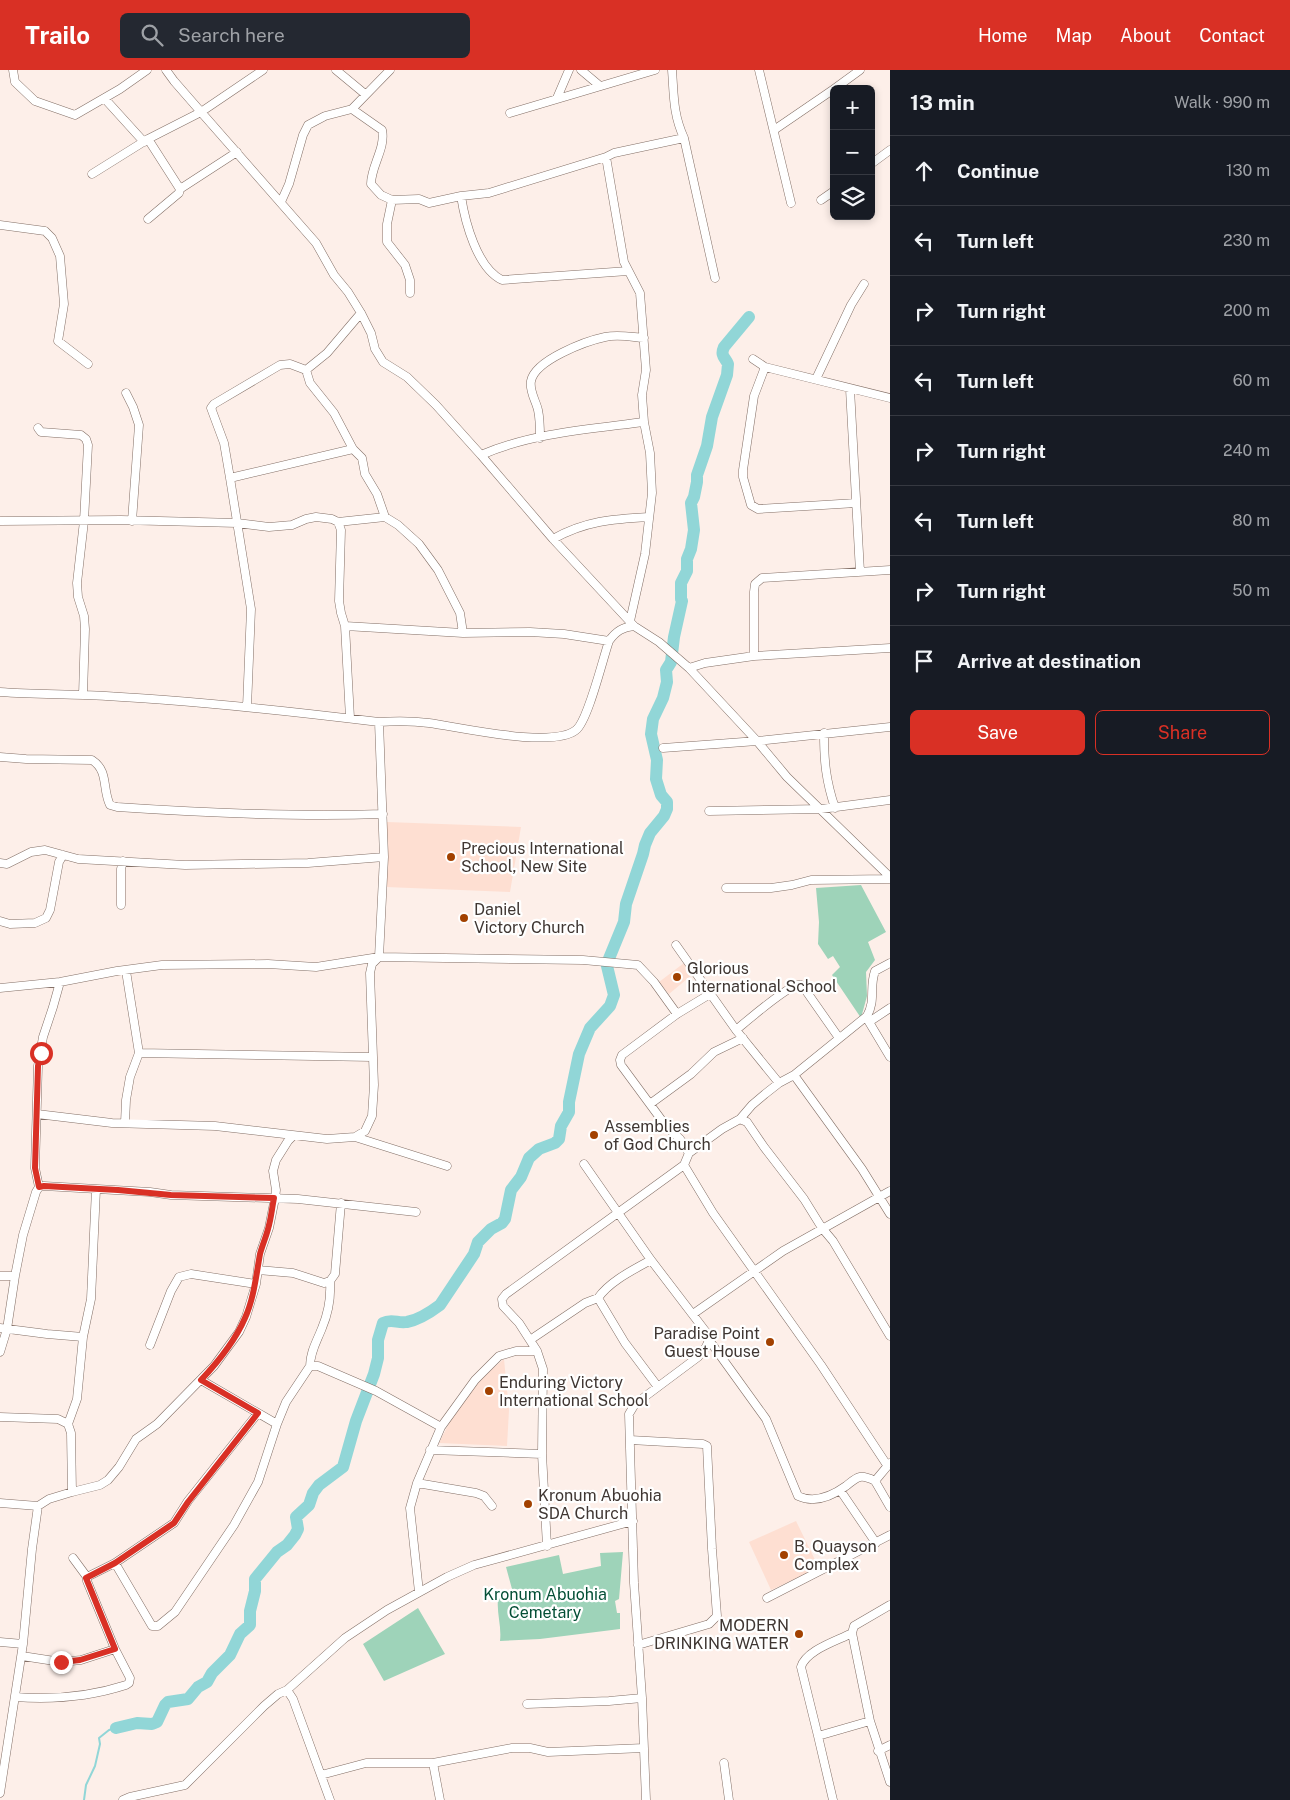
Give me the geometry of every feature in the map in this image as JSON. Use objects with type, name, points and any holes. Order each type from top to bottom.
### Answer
[{"type":"street","points":[[13,70],[15,82],[35,101],[73,115],[105,99],[147,70]]},
{"type":"street","points":[[166,70],[316,243],[334,275],[348,292],[361,313],[371,334],[374,349],[383,362],[407,377],[436,405],[553,539],[632,624],[659,642],[689,668],[757,741],[787,777],[890,878]]},
{"type":"street","points":[[92,174],[146,140],[201,112],[263,70]]},
{"type":"street","points":[[336,70],[365,94]]},
{"type":"street","points":[[281,202],[289,184],[305,129],[308,125],[325,116],[352,109],[390,70]]},
{"type":"street","points":[[557,98],[569,70]]},
{"type":"street","points":[[581,70],[600,86]]},
{"type":"street","points":[[510,113],[655,70]]},
{"type":"street","points":[[672,70],[677,123],[684,138],[715,278]]},
{"type":"street","points":[[759,70],[792,203]]},
{"type":"street","points":[[839,85],[860,70]]},
{"type":"street","points":[[774,130],[830,92]]},
{"type":"street","points":[[105,99],[146,140],[180,189]]},
{"type":"street","points":[[352,109],[382,130],[383,136],[380,151],[371,184],[381,195],[392,200],[419,199],[429,203],[461,196],[489,193],[614,154],[684,138]]},
{"type":"street","points":[[875,161],[890,150]]},
{"type":"street","points":[[148,219],[179,193],[180,189],[237,152]]},
{"type":"street","points":[[606,157],[610,169],[622,248],[628,271],[640,293],[646,370],[642,395],[644,422],[650,453],[652,493],[645,554],[632,624]]},
{"type":"street","points":[[821,200],[830,194]]},
{"type":"street","points":[[461,196],[467,226],[475,246],[492,276],[502,280],[628,271]]},
{"type":"street","points":[[392,200],[387,224],[387,242],[405,265],[410,280],[410,293]]},
{"type":"street","points":[[0,225],[45,231],[52,238],[60,256],[64,304],[58,341],[88,364]]},
{"type":"street","points":[[816,379],[851,305],[864,284]]},
{"type":"street","points":[[306,370],[327,353],[361,313]]},
{"type":"street","points":[[540,438],[539,411],[530,387],[531,379],[536,370],[551,359],[606,337],[626,336],[644,338]]},
{"type":"street","points":[[753,359],[765,367],[890,398]]},
{"type":"street","points":[[247,707],[251,609],[224,443],[211,408],[214,404],[280,365],[290,364],[306,370]]},
{"type":"street","points":[[765,367],[754,396],[742,470],[751,505],[758,509],[856,503]]},
{"type":"street","points":[[306,370],[310,383],[334,413],[353,449],[362,458],[365,474],[377,494],[385,517]]},
{"type":"street","points":[[850,389],[860,572]]},
{"type":"street","points":[[126,393],[139,425],[132,521]]},
{"type":"street","points":[[481,455],[500,447],[574,431],[644,422]]},
{"type":"street","points":[[38,428],[40,432],[81,435],[86,438],[88,445],[84,522],[77,582],[78,597],[84,616],[85,629],[83,695]]},
{"type":"street","points":[[230,478],[353,449]]},
{"type":"street","points":[[0,521],[132,521],[237,523],[268,526],[292,525],[316,517],[332,519],[338,522],[385,517],[398,525],[419,544],[438,570],[460,613],[463,633]]},
{"type":"street","points":[[553,539],[572,529],[597,522],[648,517]]},
{"type":"street","points":[[338,522],[341,530],[339,601],[345,626],[350,718]]},
{"type":"street","points":[[754,656],[754,592],[755,584],[762,578],[890,570]]},
{"type":"street","points":[[0,692],[39,695],[83,695],[247,707],[379,722],[428,722],[481,732],[532,738],[563,736],[577,730],[586,714],[609,641],[614,634],[632,624]]},
{"type":"street","points":[[345,626],[463,633],[530,632],[564,634],[609,641]]},
{"type":"street","points":[[689,668],[705,663],[754,656],[890,648]]},
{"type":"street","points":[[355,1137],[365,1131],[372,1116],[374,1085],[370,973],[372,964],[379,957],[384,857],[379,722]]},
{"type":"street","points":[[663,748],[757,741],[890,727]]},
{"type":"street","points":[[824,733],[824,762],[835,808]]},
{"type":"street","points":[[0,757],[92,760],[99,765],[104,780],[107,800],[110,805],[116,807],[216,813],[318,816],[383,814]]},
{"type":"street","points":[[708,811],[820,809],[890,800]]},
{"type":"street","points":[[0,862],[7,864],[31,852],[45,850],[78,859],[185,865],[308,863],[384,857]]},
{"type":"street","points":[[0,922],[35,924],[46,918],[50,910],[59,862],[64,855]]},
{"type":"street","points":[[121,905],[121,869],[123,861]]},
{"type":"street","points":[[726,888],[771,888],[811,880],[890,878]]},
{"type":"street","points":[[676,945],[736,1030],[779,1083]]},
{"type":"street","points":[[0,988],[60,982],[162,966],[268,964],[316,967],[379,957],[583,960],[638,965],[654,982],[677,1014]]},
{"type":"street","points":[[890,962],[875,971],[872,981],[872,1006],[868,1019],[890,1057]]},
{"type":"street","points":[[125,1123],[130,1077],[140,1053],[126,971]]},
{"type":"street","points":[[0,1352],[24,1235],[39,1187],[35,1168],[38,1066],[42,1037],[60,982]]},
{"type":"street","points":[[736,1030],[778,997],[801,985],[839,1038]]},
{"type":"street","points":[[688,1153],[680,1139],[666,1126],[621,1065],[620,1060],[622,1055],[677,1014],[710,994]]},
{"type":"street","points":[[547,1546],[542,1454],[543,1369],[537,1351],[519,1323],[503,1306],[502,1299],[506,1294],[684,1165],[688,1153],[740,1119],[752,1105],[779,1083],[794,1075],[839,1038],[868,1019],[890,1008]]},
{"type":"street","points":[[650,1104],[691,1074],[714,1052],[743,1038]]},
{"type":"street","points":[[140,1053],[372,1057]]},
{"type":"street","points":[[794,1075],[862,1169],[890,1214]]},
{"type":"street","points":[[36,1114],[112,1123],[215,1126],[327,1139],[355,1137],[446,1166]]},
{"type":"street","points":[[740,1119],[747,1122],[804,1199],[822,1228],[834,1241],[890,1336]]},
{"type":"street","points":[[0,1502],[38,1506],[49,1499],[100,1485],[108,1480],[136,1439],[157,1424],[214,1366],[239,1332],[246,1317],[256,1284],[260,1254],[276,1190],[273,1171],[276,1160],[293,1136]]},
{"type":"street","points":[[584,1164],[620,1212],[651,1260],[694,1314],[709,1340],[766,1419],[798,1496],[816,1500],[822,1499],[861,1477],[875,1481],[890,1507]]},
{"type":"street","points":[[684,1165],[713,1213],[753,1272],[821,1365],[889,1464],[875,1481]]},
{"type":"street","points":[[39,1187],[171,1195],[274,1198],[416,1212]]},
{"type":"street","points":[[72,1492],[71,1433],[68,1424],[77,1399],[83,1337],[91,1299],[96,1189]]},
{"type":"street","points":[[694,1314],[783,1251],[890,1191]]},
{"type":"street","points":[[258,1270],[292,1273],[324,1283],[330,1281],[335,1274],[341,1204]]},
{"type":"street","points":[[530,1340],[585,1303],[598,1298],[622,1278],[651,1260]]},
{"type":"street","points":[[150,1345],[170,1291],[179,1277],[191,1274],[256,1284]]},
{"type":"street","points":[[0,1276],[15,1276]]},
{"type":"street","points":[[115,1563],[152,1626],[158,1626],[174,1612],[234,1525],[258,1482],[276,1424],[286,1402],[310,1366],[313,1348],[323,1327],[328,1308],[331,1292],[330,1281]]},
{"type":"street","points":[[598,1298],[625,1343],[658,1387]]},
{"type":"street","points":[[4,1328],[83,1337]]},
{"type":"street","points":[[646,1800],[642,1698],[634,1583],[629,1414],[635,1404],[698,1356],[709,1340]]},
{"type":"street","points":[[419,1592],[410,1508],[417,1483],[441,1427],[475,1380],[499,1356],[516,1351],[537,1351]]},
{"type":"street","points":[[310,1366],[318,1366],[376,1391],[441,1427]]},
{"type":"street","points":[[201,1380],[276,1424]]},
{"type":"street","points":[[87,1577],[115,1563],[174,1523],[188,1502],[258,1413]]},
{"type":"street","points":[[0,1418],[58,1420],[68,1424]]},
{"type":"street","points":[[630,1440],[703,1444],[707,1446],[717,1616],[710,1624],[638,1645]]},
{"type":"street","points":[[430,1450],[542,1454]]},
{"type":"street","points":[[417,1483],[476,1493],[484,1496],[492,1506]]},
{"type":"street","points":[[840,1490],[876,1543]]},
{"type":"street","points":[[0,1793],[24,1644],[32,1549],[38,1506]]},
{"type":"street","points":[[123,1800],[186,1785],[271,1700],[287,1690],[346,1638],[387,1610],[419,1592],[474,1565],[633,1521]]},
{"type":"street","points":[[767,1598],[890,1535]]},
{"type":"street","points":[[15,1696],[48,1699],[87,1696],[129,1684],[130,1678],[115,1649],[87,1577],[72,1558]]},
{"type":"street","points":[[890,1606],[854,1626],[852,1633],[870,1722],[878,1751],[890,1782]]},
{"type":"street","points":[[833,1800],[800,1667],[811,1654],[852,1633]]},
{"type":"street","points":[[0,1642],[24,1644]]},
{"type":"street","points":[[22,1656],[61,1662],[80,1660],[115,1649]]},
{"type":"street","points":[[287,1690],[293,1699],[330,1800]]},
{"type":"street","points":[[526,1704],[642,1698]]},
{"type":"street","points":[[818,1736],[870,1722]]},
{"type":"street","points":[[878,1751],[890,1745]]},
{"type":"street","points":[[321,1775],[366,1763],[433,1763],[512,1748],[530,1748],[548,1752],[644,1748]]},
{"type":"street","points":[[433,1763],[440,1800]]},
{"type":"street","points":[[724,1763],[730,1800]]},
{"type":"shaded area","name":"Precious International School, New Site","points":[[387,822],[521,827],[510,892],[386,887]]},
{"type":"shaded area","name":"Glorious International School","points":[[684,963],[693,974],[669,994],[659,982]]},
{"type":"shaded area","name":"Enduring Victory International School","points":[[504,1359],[509,1410],[507,1446],[439,1443],[459,1404],[483,1377]]},
{"type":"shaded area","name":"B. Quayson Complex","points":[[796,1521],[819,1568],[771,1590],[749,1542]]},
{"type":"green space","points":[[861,885],[886,932],[868,942],[875,960],[866,972],[867,996],[861,1018],[832,975],[840,967],[833,956],[828,959],[818,944],[819,922],[816,888]]},
{"type":"green space","name":"Kronum Abuohia Cemetary","points":[[623,1552],[619,1599],[615,1601],[617,1613],[620,1613],[620,1629],[540,1639],[500,1641],[499,1594],[512,1589],[506,1567],[559,1555],[563,1574],[601,1566],[600,1553]]},
{"type":"green space","points":[[418,1608],[445,1654],[384,1681],[363,1644]]},
{"type":"waterway","points":[[116,1728],[137,1723],[152,1724],[157,1722],[168,1702],[188,1699],[198,1687],[207,1682],[212,1673],[230,1655],[240,1634],[250,1625],[250,1611],[255,1591],[255,1579],[277,1552],[287,1545],[295,1535],[298,1529],[296,1517],[309,1505],[313,1493],[319,1485],[343,1467],[356,1421],[374,1374],[378,1358],[378,1340],[383,1323],[389,1321],[411,1321],[425,1315],[440,1305],[474,1254],[478,1242],[505,1219],[511,1190],[521,1177],[529,1158],[539,1149],[555,1143],[559,1139],[561,1126],[569,1112],[569,1102],[579,1054],[590,1028],[610,1006],[614,995],[607,966],[608,961],[624,922],[626,904],[645,845],[650,833],[664,816],[667,809],[667,802],[661,795],[656,779],[657,760],[651,734],[653,719],[663,698],[667,682],[666,670],[671,662],[682,601],[681,583],[687,571],[687,559],[691,549],[694,530],[691,503],[694,497],[697,475],[707,446],[712,417],[727,375],[728,364],[723,350],[749,317]]},
{"type":"waterway","points":[[84,1800],[86,1785],[95,1766],[100,1744],[99,1738],[109,1730],[116,1728]]},
{"type":"place","name":"Precious International School, New Site","points":[[451,857]]},
{"type":"place","name":"Daniel Victory Church","points":[[464,918]]},
{"type":"place","name":"Glorious International School","points":[[677,977]]},
{"type":"place","name":"Assemblies of God Church","points":[[594,1135]]},
{"type":"place","name":"Paradise Point Guest House","points":[[770,1342]]},
{"type":"place","name":"Enduring Victory International School","points":[[489,1391]]},
{"type":"place","name":"Kronum Abuohia SDA Church","points":[[528,1504]]},
{"type":"place","name":"B. Quayson Complex","points":[[784,1555]]},
{"type":"place","name":"MODERN DRINKING WATER","points":[[799,1634]]},
{"type":"route","points":[[41,1053],[38,1066],[35,1168],[39,1187],[85,1188],[171,1195],[274,1198],[260,1254],[256,1284],[246,1317],[239,1332],[227,1349],[201,1380],[258,1413],[177,1516],[174,1523],[115,1563],[86,1578],[115,1649],[80,1660],[61,1662]]}]
